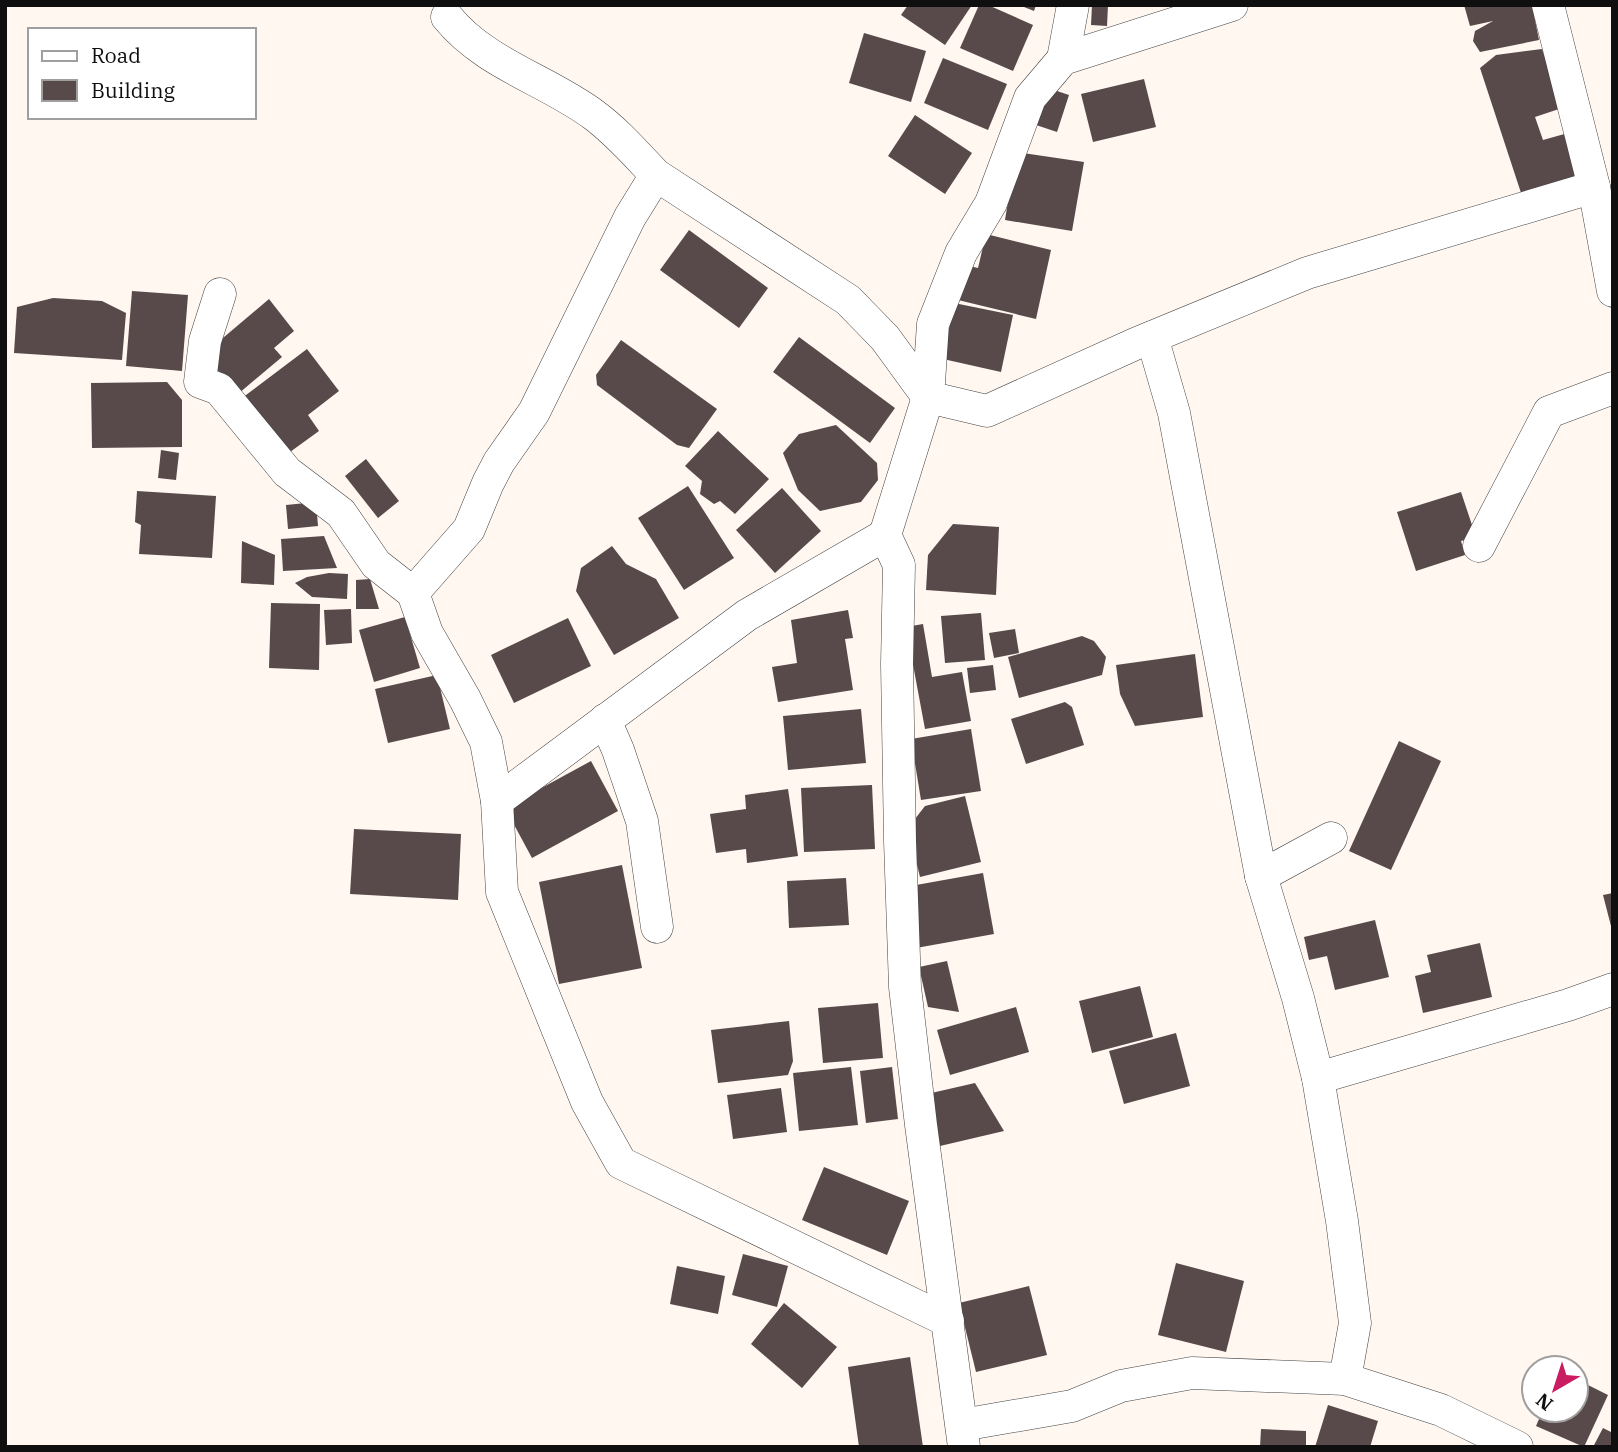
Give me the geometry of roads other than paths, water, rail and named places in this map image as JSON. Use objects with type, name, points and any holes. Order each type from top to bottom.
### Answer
[{"type":"street","points":[[1073,5],[1063,59],[1030,98],[991,203],[961,254],[933,324],[928,397],[885,535],[899,565],[898,705],[905,987],[963,1436],[1072,1405],[1121,1387],[1192,1373],[1345,1379],[1441,1410],[1517,1447]]},
{"type":"street","points":[[1063,59],[1232,5]]},
{"type":"street","points":[[1548,5],[1594,187],[1613,290]]},
{"type":"street","points":[[447,17],[457,29],[492,56],[593,114],[656,175],[848,300],[885,338],[928,397],[987,411],[1152,337],[1307,273],[1594,187]]},
{"type":"street","points":[[413,593],[469,529],[499,462],[534,412],[630,217],[656,175]]},
{"type":"street","points":[[220,294],[205,341],[200,382],[219,389],[287,472],[341,513],[376,564],[413,593],[427,634],[486,741],[497,801],[502,892],[587,1102],[621,1163],[948,1321]]},
{"type":"street","points":[[1152,337],[1174,413],[1261,876],[1298,998],[1318,1078],[1342,1222],[1355,1323],[1345,1379]]},
{"type":"street","points":[[1479,546],[1549,412],[1613,388]]},
{"type":"street","points":[[497,801],[747,615],[885,535]]},
{"type":"street","points":[[605,720],[642,821],[656,927]]},
{"type":"street","points":[[1261,876],[1331,838]]},
{"type":"street","points":[[1318,1078],[1568,1005],[1613,989]]}]
